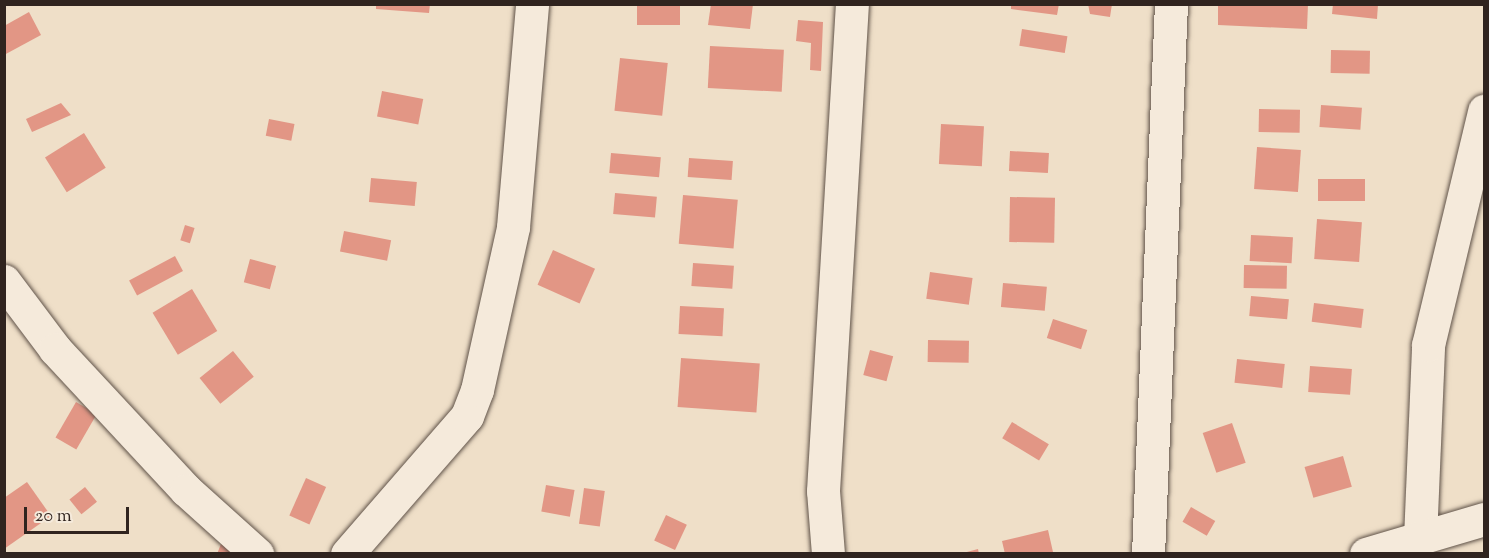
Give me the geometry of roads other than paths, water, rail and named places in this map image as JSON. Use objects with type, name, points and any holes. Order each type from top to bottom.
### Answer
[{"type":"street","points":[[346,554],[467,416],[477,390],[513,227],[532,4]]},
{"type":"street","points":[[828,554],[823,492],[852,4]]},
{"type":"street","points":[[1148,554],[1171,4]]},
{"type":"street","points":[[1420,539],[1428,345],[1485,111]]},
{"type":"street","points":[[4,280],[55,349],[186,489],[257,554]]},
{"type":"street","points":[[1366,554],[1485,519]]}]
